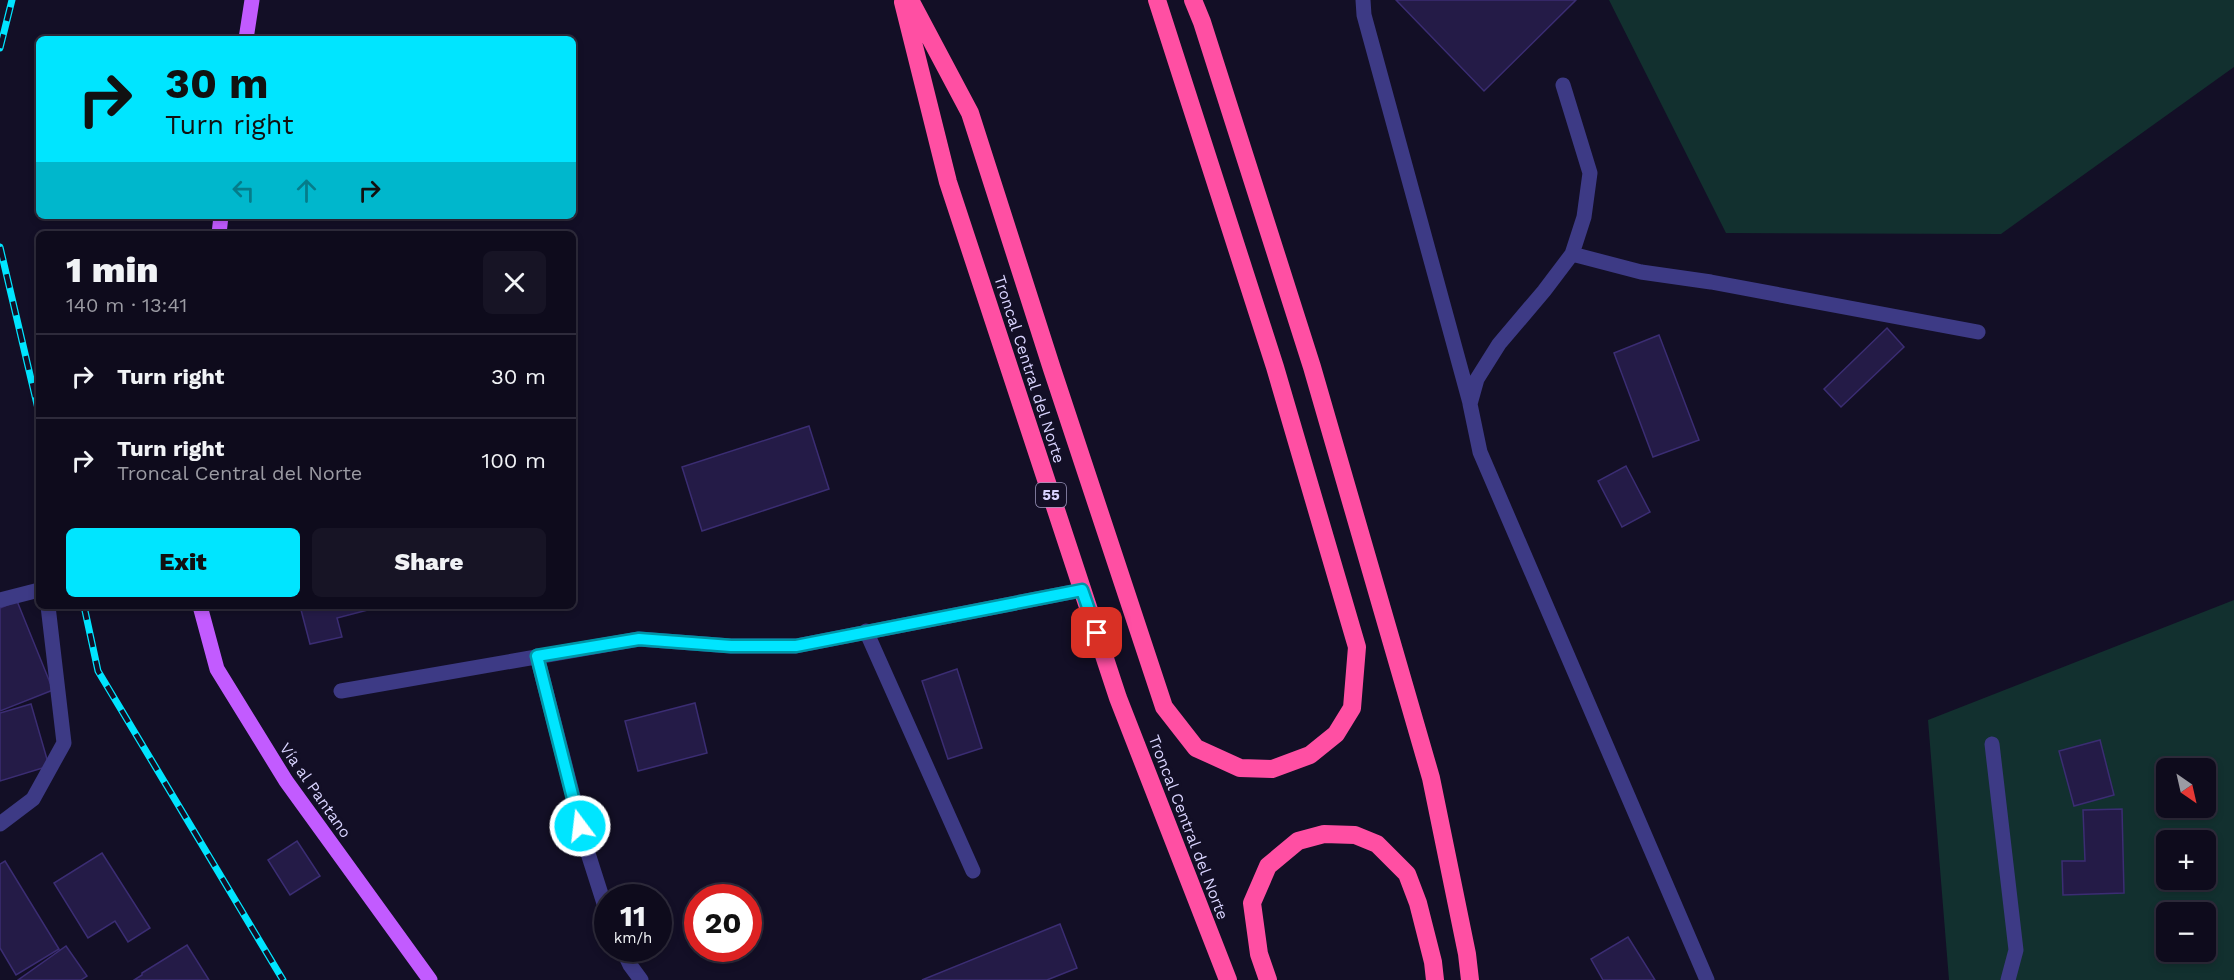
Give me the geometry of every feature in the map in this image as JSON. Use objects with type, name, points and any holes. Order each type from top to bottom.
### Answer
[{"type":"highway","name":"Troncal Central del Norte","points":[[903,0],[948,182],[1082,590],[1118,698],[1228,980]]},
{"type":"highway","points":[[910,0],[970,113],[1164,707],[1196,748],[1240,768],[1272,769],[1310,755],[1336,734],[1352,708],[1357,647],[1275,367],[1157,0]]},
{"type":"highway","points":[[1193,0],[1312,367],[1431,778],[1467,954],[1470,980]]},
{"type":"highway","points":[[1268,980],[1259,954],[1252,903],[1268,866],[1298,841],[1324,834],[1355,835],[1377,844],[1407,874],[1418,903],[1433,962],[1435,980]]},
{"type":"main road","points":[[246,36],[252,0]]},
{"type":"main road","name":"Vía al Pantano","points":[[201,609],[217,669],[286,781],[430,980]]},
{"type":"street","points":[[1363,0],[1364,15],[1470,404],[1480,452],[1707,980]]},
{"type":"street","points":[[1470,404],[1477,379],[1499,344],[1572,254],[1584,217],[1590,172],[1563,85]]},
{"type":"street","points":[[1572,254],[1641,272],[1711,282],[1978,332]]},
{"type":"street","points":[[342,691],[639,639],[731,646],[796,646],[1082,590]]},
{"type":"street","points":[[0,600],[36,591]]},
{"type":"street","points":[[0,824],[33,799],[63,743],[48,609]]},
{"type":"street","points":[[866,632],[973,871]]},
{"type":"street","points":[[537,656],[586,847],[598,884]]},
{"type":"street","points":[[1992,744],[2016,950],[2008,980]]},
{"type":"street","points":[[629,962],[640,980]]},
{"type":"green space","points":[[1609,0],[2234,0],[2234,67],[2001,234],[1726,233]]},
{"type":"green space","points":[[2234,600],[2234,980],[1949,980],[1928,720]]},
{"type":"building","points":[[1396,0],[1576,0],[1484,91]]},
{"type":"building","points":[[1887,328],[1904,347],[1841,407],[1824,389]]},
{"type":"building","points":[[1659,335],[1699,440],[1653,457],[1614,353]]},
{"type":"building","points":[[809,426],[829,489],[702,531],[682,467]]},
{"type":"building","points":[[1626,466],[1650,512],[1622,527],[1598,481]]},
{"type":"building","points":[[17,601],[53,690],[0,711],[0,608]]},
{"type":"building","points":[[301,609],[372,609],[337,618],[342,637],[310,644]]},
{"type":"building","points":[[957,669],[982,748],[948,759],[922,681]]},
{"type":"building","points":[[695,703],[707,753],[638,771],[625,721]]},
{"type":"building","points":[[31,704],[49,766],[0,781],[0,713]]},
{"type":"building","points":[[2100,740],[2114,795],[2074,806],[2059,751]]},
{"type":"building","points":[[2122,809],[2124,893],[2063,895],[2062,861],[2085,861],[2083,810]]},
{"type":"building","points":[[297,841],[320,876],[290,895],[268,860]]},
{"type":"building","points":[[102,853],[150,928],[128,942],[115,921],[88,938],[54,883]]},
{"type":"building","points":[[5,861],[59,949],[16,975],[0,948],[0,864]]},
{"type":"building","points":[[1060,924],[1077,968],[1047,980],[922,980]]},
{"type":"building","points":[[1628,937],[1655,980],[1603,980],[1591,959]]},
{"type":"building","points":[[187,945],[209,980],[134,980],[142,973]]},
{"type":"building","points":[[66,946],[87,976],[81,980],[18,980]]},
{"type":"railway","points":[[0,48],[12,0]]},
{"type":"railway","points":[[0,247],[36,400]]},
{"type":"railway","points":[[85,609],[98,671],[283,980]]},
{"type":"route","points":[[580,826],[537,656],[639,639],[731,646],[796,646],[1082,590],[1097,633]]}]
